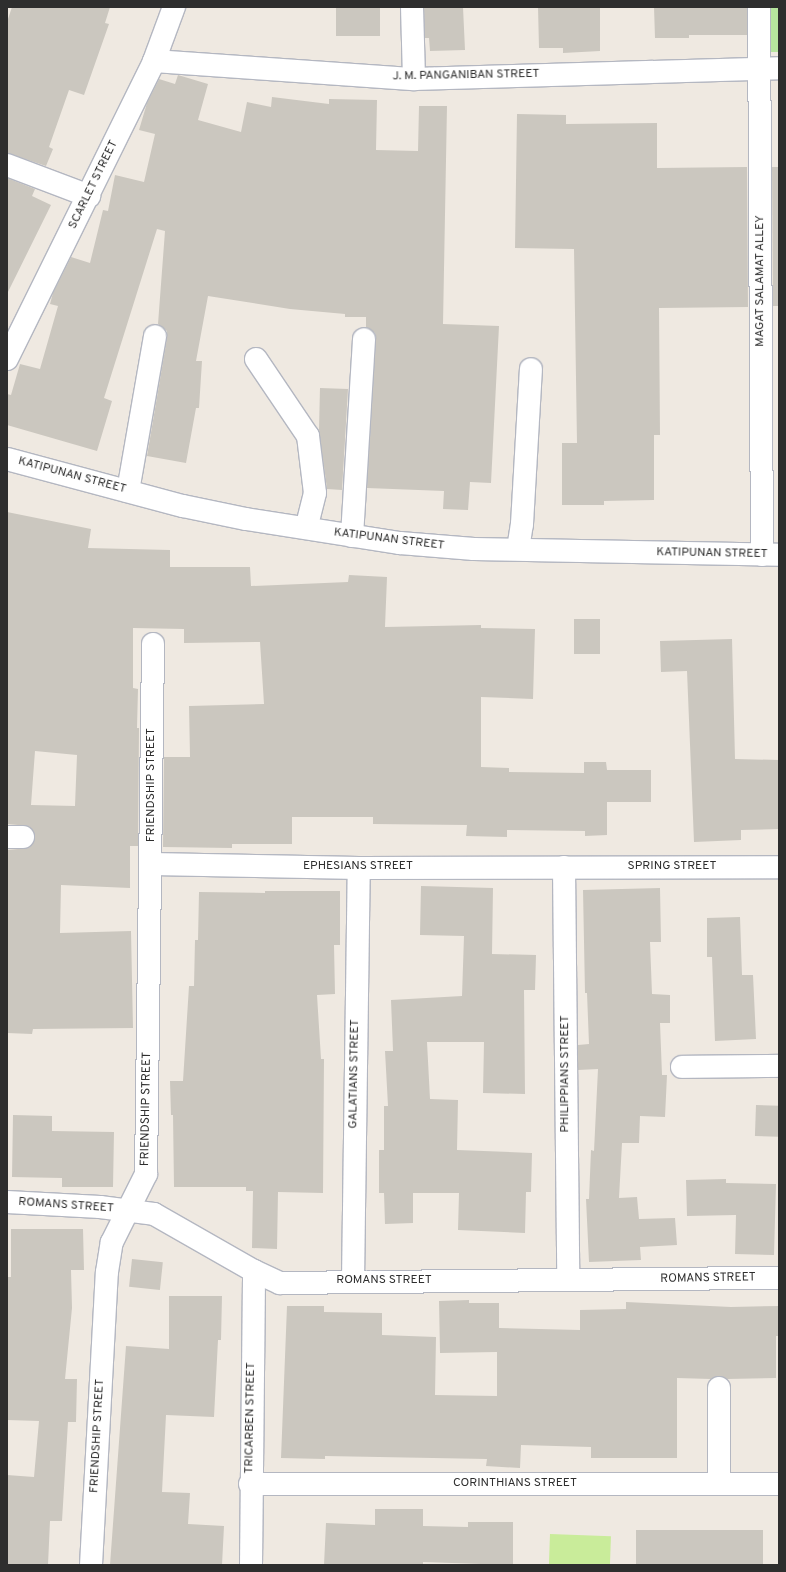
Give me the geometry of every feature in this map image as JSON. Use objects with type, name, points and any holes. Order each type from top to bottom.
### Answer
[{"type":"street","name":"SCARLET STREET","points":[[7,359],[154,61],[174,7]]},
{"type":"street","points":[[412,7],[414,79]]},
{"type":"street","name":"MAGAT SALAMAT ALLEY","points":[[759,7],[769,68],[770,555]]},
{"type":"street","name":"J. M. PANGANIBAN STREET","points":[[154,61],[414,79],[769,68]]},
{"type":"street","points":[[7,165],[88,196]]},
{"type":"street","points":[[128,491],[155,336]]},
{"type":"street","points":[[352,536],[364,339]]},
{"type":"street","points":[[256,358],[308,436],[315,494],[306,528]]},
{"type":"street","points":[[518,549],[522,524],[531,369]]},
{"type":"street","name":"KATIPUNAN STREET","points":[[7,459],[183,506],[352,536],[447,548],[770,555]]},
{"type":"street","name":"FRIENDSHIP STREET","points":[[91,1565],[107,1272],[112,1242],[146,1174],[152,864],[153,644]]},
{"type":"street","name":"EPHESIANS STREET","points":[[152,864],[359,868],[564,867]]},
{"type":"street","name":"SPRING STREET","points":[[564,867],[779,867]]},
{"type":"street","name":"PHILIPPIANS STREET","points":[[564,867],[568,1280]]},
{"type":"street","name":"GALATIANS STREET","points":[[353,1281],[359,868]]},
{"type":"street","points":[[682,1067],[779,1066]]},
{"type":"street","name":"ROMANS STREET","points":[[7,1202],[129,1210],[154,1214],[254,1271],[280,1282],[779,1278]]},
{"type":"street","name":"TRICARBEN STREET","points":[[251,1565],[250,1484],[254,1271]]},
{"type":"street","points":[[719,1388],[719,1484]]},
{"type":"street","name":"CORINTHIANS STREET","points":[[250,1484],[779,1484]]},
{"type":"green space","points":[[770,7],[779,7],[779,52],[770,52]]},
{"type":"green space","points":[[550,1534],[611,1536],[610,1565],[549,1565]]},
{"type":"building","points":[[12,7],[110,7],[105,23],[109,24],[84,95],[69,90],[49,147],[53,149],[46,166],[7,153],[7,22]]},
{"type":"building","points":[[336,7],[380,7],[380,36],[336,36]]},
{"type":"building","points":[[424,7],[463,7],[465,50],[430,51],[429,38],[425,38]]},
{"type":"building","points":[[538,7],[600,7],[600,51],[563,53],[563,48],[539,48]]},
{"type":"building","points":[[654,7],[747,7],[747,35],[689,35],[689,38],[655,38]]},
{"type":"building","points":[[178,75],[208,84],[198,120],[241,132],[247,102],[271,107],[272,97],[329,104],[329,99],[377,100],[376,150],[418,151],[419,106],[447,106],[443,324],[499,326],[491,483],[470,482],[468,510],[443,509],[444,491],[367,488],[376,340],[375,333],[366,327],[366,317],[345,317],[345,314],[290,309],[208,296],[196,361],[202,361],[199,408],[196,408],[186,463],[147,456],[167,338],[167,331],[158,324],[165,231],[157,229],[104,398],[112,401],[97,451],[7,425],[7,394],[11,395],[20,364],[40,369],[58,306],[50,304],[53,293],[71,257],[90,263],[103,210],[108,211],[115,175],[144,182],[155,134],[139,130],[147,103],[159,79],[175,84]]},
{"type":"building","points":[[517,114],[566,115],[566,124],[657,123],[657,168],[747,167],[748,307],[659,308],[660,435],[654,435],[654,500],[604,501],[604,505],[562,505],[562,443],[577,443],[574,249],[515,248]]},
{"type":"building","points":[[772,167],[779,167],[779,306],[773,306]]},
{"type":"building","points":[[7,178],[35,189],[32,196],[51,205],[7,294]]},
{"type":"building","points":[[320,388],[348,389],[342,490],[327,489],[319,430]]},
{"type":"building","points":[[7,512],[91,529],[88,548],[170,550],[170,567],[250,567],[251,586],[348,582],[349,575],[387,577],[385,627],[481,625],[481,628],[535,629],[533,699],[481,697],[481,767],[509,768],[509,772],[584,773],[584,762],[606,762],[607,770],[651,770],[651,802],[607,802],[607,835],[585,836],[585,831],[507,830],[507,837],[466,836],[467,825],[373,824],[373,817],[292,817],[292,844],[232,844],[232,848],[163,847],[164,757],[190,757],[189,706],[264,704],[260,642],[184,643],[184,629],[133,628],[133,688],[138,689],[137,728],[139,728],[138,846],[130,846],[130,888],[61,885],[60,933],[131,931],[133,1028],[33,1029],[32,1034],[7,1033],[7,850],[29,848],[35,837],[29,826],[7,824]],"holes":[[[35,751],[77,755],[75,806],[31,805]]]},
{"type":"building","points":[[574,619],[600,619],[600,654],[574,654]]},
{"type":"building","points":[[732,639],[735,759],[779,760],[779,829],[741,830],[741,840],[694,842],[687,671],[661,672],[660,641]]},
{"type":"building","points":[[421,886],[493,888],[492,954],[536,955],[535,990],[524,990],[525,1094],[483,1093],[484,1042],[427,1042],[430,1099],[458,1100],[457,1150],[532,1153],[531,1192],[526,1192],[525,1233],[458,1230],[459,1193],[413,1193],[413,1223],[385,1224],[384,1193],[379,1193],[379,1150],[384,1150],[384,1106],[388,1106],[385,1051],[393,1051],[391,1000],[462,996],[464,936],[420,935]]},
{"type":"building","points":[[660,888],[661,942],[650,942],[652,994],[670,995],[670,1023],[660,1023],[662,1075],[667,1075],[665,1117],[640,1116],[639,1143],[622,1143],[619,1198],[637,1197],[639,1219],[675,1218],[677,1245],[640,1247],[641,1260],[589,1262],[586,1199],[589,1199],[591,1150],[594,1151],[598,1069],[578,1070],[578,1045],[589,1044],[587,993],[585,993],[583,890]]},
{"type":"building","points":[[265,891],[340,891],[340,945],[334,945],[335,994],[317,995],[321,1059],[324,1059],[323,1193],[278,1192],[277,1249],[252,1248],[253,1191],[246,1191],[246,1187],[174,1187],[173,1115],[171,1115],[170,1081],[183,1081],[189,986],[194,986],[195,940],[198,940],[199,892],[265,893]]},
{"type":"building","points":[[740,917],[742,975],[753,975],[756,1039],[715,1041],[712,957],[707,957],[707,918]]},
{"type":"building","points":[[756,1105],[779,1106],[778,1137],[755,1136]]},
{"type":"building","points":[[13,1115],[52,1116],[52,1131],[114,1132],[113,1187],[62,1187],[62,1178],[12,1177]]},
{"type":"building","points":[[726,1179],[726,1183],[776,1184],[774,1255],[735,1254],[736,1215],[687,1216],[686,1180]]},
{"type":"building","points":[[11,1229],[83,1229],[84,1270],[71,1270],[72,1308],[65,1379],[77,1379],[76,1422],[68,1422],[62,1521],[50,1521],[48,1565],[7,1565],[7,1475],[34,1477],[39,1421],[7,1420],[7,1277],[11,1277]]},
{"type":"building","points":[[132,1259],[163,1262],[160,1290],[129,1287]]},
{"type":"building","points":[[169,1296],[222,1296],[221,1340],[218,1340],[214,1417],[166,1415],[162,1492],[190,1493],[188,1524],[224,1526],[222,1565],[110,1565],[126,1346],[169,1349]]},
{"type":"building","points":[[469,1300],[469,1303],[499,1303],[499,1328],[580,1330],[580,1310],[626,1309],[626,1302],[731,1307],[779,1306],[779,1336],[776,1336],[776,1378],[727,1379],[719,1376],[711,1379],[677,1378],[677,1458],[591,1458],[591,1447],[521,1445],[520,1468],[486,1466],[487,1459],[325,1456],[325,1459],[281,1458],[287,1306],[324,1306],[324,1312],[382,1313],[382,1335],[436,1337],[435,1395],[497,1396],[497,1352],[440,1353],[439,1301]]},
{"type":"building","points":[[375,1509],[423,1509],[423,1526],[468,1527],[468,1522],[513,1522],[513,1565],[423,1562],[423,1565],[324,1565],[326,1523],[375,1525]]},
{"type":"building","points":[[636,1530],[763,1530],[763,1565],[636,1565]]}]
